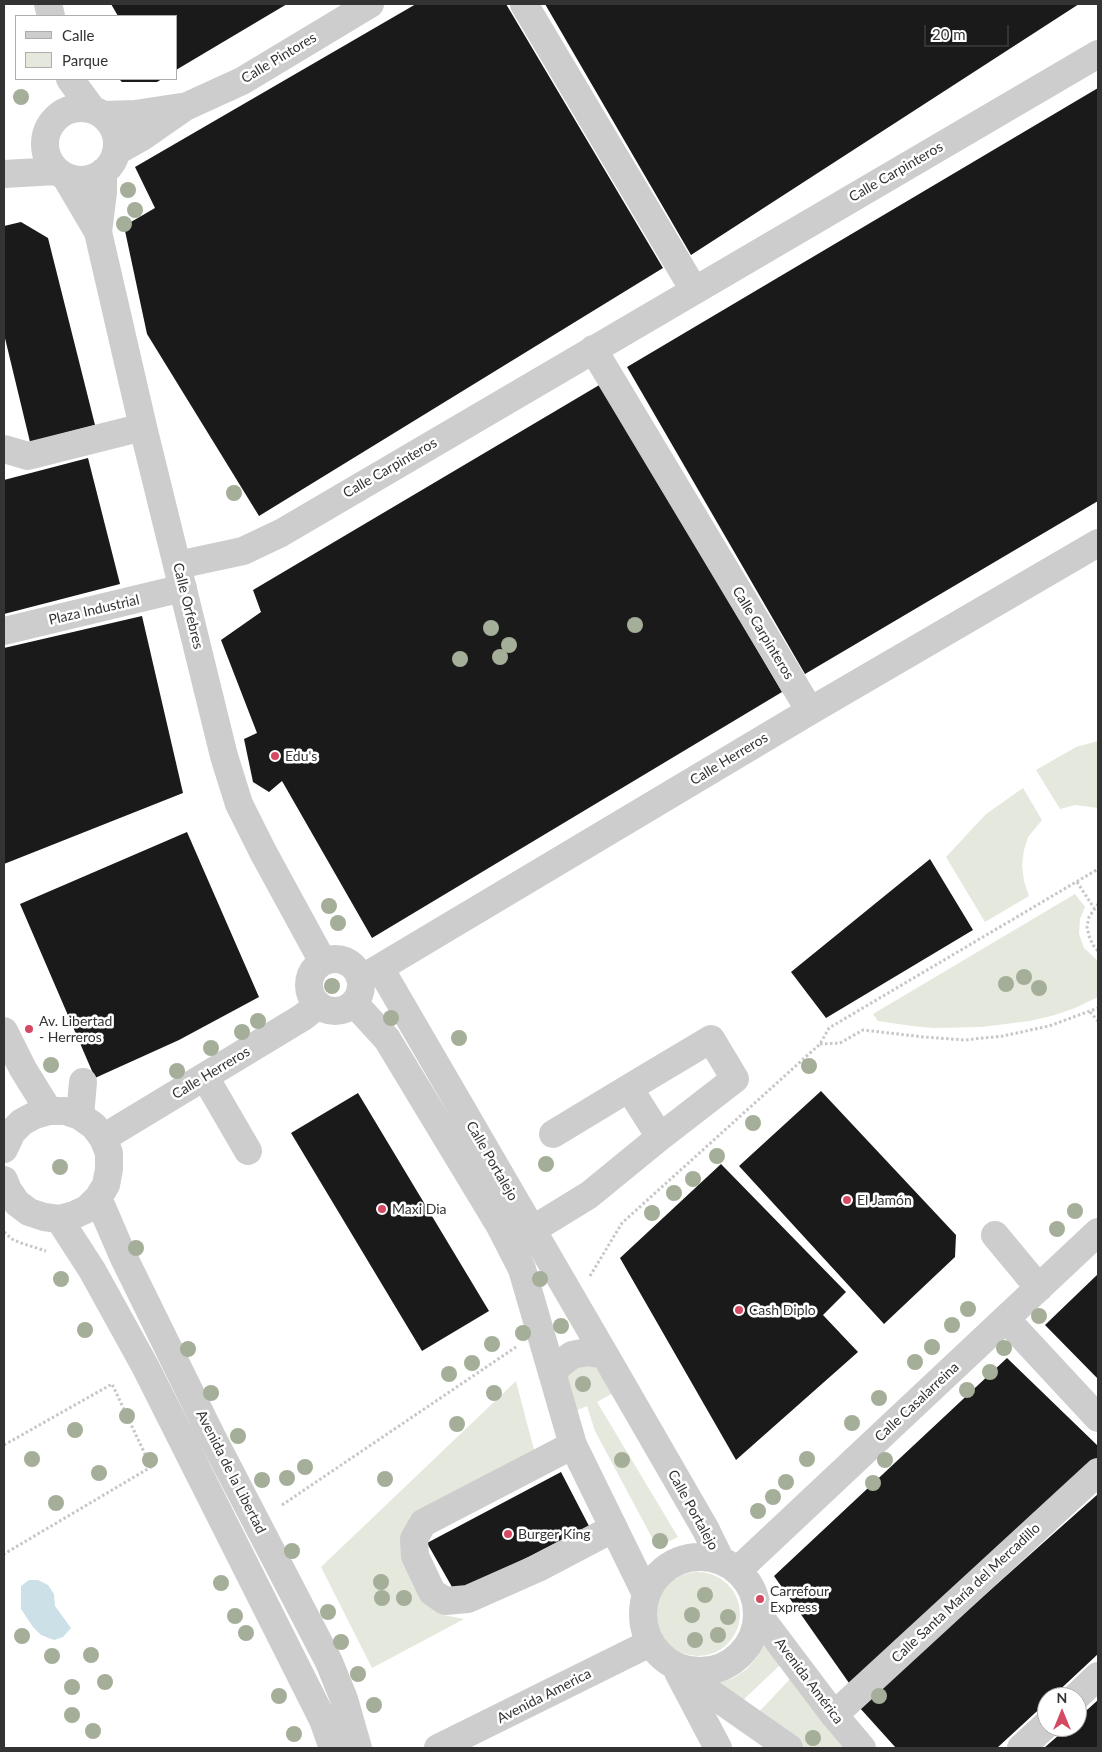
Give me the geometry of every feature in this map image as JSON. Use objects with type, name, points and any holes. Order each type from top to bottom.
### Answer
[{"type":"street","name":"Calle Pintores","points":[[110,162],[185,107],[242,80],[370,4]]},
{"type":"street","points":[[524,4],[694,290]]},
{"type":"street","name":"Calle Carpinteros","points":[[181,576],[243,551],[281,533],[1098,54]]},
{"type":"street","points":[[61,173],[48,157],[45,140],[48,130],[59,115],[62,80]]},
{"type":"street","points":[[4,174],[61,173],[74,179],[94,178],[110,162],[117,141],[115,131],[110,122],[97,112],[71,80]]},
{"type":"street","name":"Calle Pintores","points":[[97,112],[135,114],[185,107]]},
{"type":"street","points":[[59,115],[75,109],[97,112]]},
{"type":"street","points":[[4,165],[45,140]]},
{"type":"street","name":"Calle Orfebres","points":[[98,232],[103,192],[110,162]]},
{"type":"street","name":"Calle Orfebres","points":[[61,173],[98,232],[224,756],[239,804],[322,962]]},
{"type":"street","name":"Calle Carpinteros","points":[[593,349],[810,710]]},
{"type":"street","points":[[4,449],[28,456],[144,427]]},
{"type":"street","name":"Calle Herreros","points":[[365,983],[435,935],[810,710],[1098,543]]},
{"type":"street","name":"Plaza Industrial","points":[[4,631],[181,576]]},
{"type":"street","points":[[338,959],[346,961],[358,972],[365,983],[348,1008],[333,1011],[325,1010],[318,1005],[309,991],[311,974],[316,967],[322,962],[338,959]]},
{"type":"street","name":"Calle Portalejo","points":[[365,983],[532,1230],[706,1530],[729,1566]]},
{"type":"street","name":"Calle Portalejo","points":[[365,983],[387,1039],[500,1226],[522,1269],[573,1444],[646,1594]]},
{"type":"street","name":"Calle Herreros","points":[[103,1138],[303,1017],[318,1005]]},
{"type":"street","points":[[4,1031],[22,1069],[49,1111]]},
{"type":"street","points":[[532,1230],[589,1195],[735,1079],[711,1039],[553,1134]]},
{"type":"street","points":[[205,1077],[248,1151]]},
{"type":"street","points":[[80,1116],[83,1082]]},
{"type":"street","points":[[628,1088],[660,1137]]},
{"type":"street","points":[[4,1180],[17,1203],[29,1212],[59,1219],[87,1209],[98,1198],[106,1185],[110,1169],[109,1154],[103,1138],[94,1126],[80,1116],[65,1111],[49,1111],[35,1114],[6,1130]]},
{"type":"street","name":"Avenida de la Libertad","points":[[98,1198],[123,1256],[211,1435],[329,1662],[344,1699],[358,1748]]},
{"type":"street","name":"Avenida de la Libertad","points":[[59,1219],[92,1270],[145,1366],[320,1713],[333,1748]]},
{"type":"street","name":"Calle Casalarreina","points":[[729,1566],[1006,1319],[1098,1232]]},
{"type":"street","points":[[995,1235],[1039,1288]]},
{"type":"street","points":[[1006,1319],[1098,1418]]},
{"type":"street","points":[[553,1373],[560,1364],[572,1355],[587,1352],[605,1354]]},
{"type":"street","points":[[573,1444],[423,1523],[414,1539],[415,1556],[432,1592],[445,1601],[468,1599],[538,1568],[614,1528]]},
{"type":"street","name":"Calle Santa María del Mercadillo","points":[[834,1715],[1098,1472]]},
{"type":"street","points":[[683,1668],[707,1671],[723,1666],[737,1657],[748,1645],[755,1630],[757,1613],[754,1597],[747,1583],[729,1566],[703,1558],[685,1559],[669,1566],[655,1578],[646,1594],[642,1610],[644,1627],[650,1643],[661,1656],[683,1668],[709,1692],[789,1748]]},
{"type":"street","name":"Avenida América","points":[[757,1613],[834,1715],[862,1748]]},
{"type":"street","name":"Avenida America","points":[[438,1748],[650,1643]]},
{"type":"street","points":[[683,1668],[718,1748]]},
{"type":"street","points":[[1086,1687],[1098,1676]]},
{"type":"street","points":[[1021,1748],[1037,1733]]},
{"type":"path","points":[[574,1302],[622,1223],[820,1044],[829,1028],[1098,869]]},
{"type":"path","points":[[1077,882],[1094,908]]},
{"type":"path","points":[[1098,904],[1089,917],[1087,927],[1093,945],[1098,951]]},
{"type":"path","points":[[820,1044],[840,1043],[863,1030],[965,1040],[1003,1036],[1049,1026],[1098,1008]]},
{"type":"path","points":[[1090,1012],[1098,1021]]},
{"type":"path","points":[[282,1504],[516,1347]]},
{"type":"path","points":[[4,1445],[112,1384],[151,1467],[4,1554]]},
{"type":"green space","points":[[1098,741],[1098,808],[1075,805],[1060,809],[1036,770],[1076,747]]},
{"type":"green space","points":[[1023,788],[1042,820],[1028,837],[1024,850],[1022,865],[1024,881],[1029,896],[985,922],[946,857],[986,814]]},
{"type":"green space","points":[[1075,894],[1085,907],[1080,919],[1079,934],[1084,948],[1098,961],[1098,997],[1055,1015],[1030,1021],[981,1027],[933,1028],[912,1026],[878,1021],[873,1014]]},
{"type":"green space","points":[[576,1365],[599,1365],[615,1392],[597,1402],[678,1537],[657,1547],[595,1431],[587,1406],[570,1413],[565,1373]]},
{"type":"green space","points":[[516,1381],[534,1450],[417,1520],[425,1601],[443,1615],[464,1619],[372,1668],[321,1567]]},
{"type":"green space","points":[[690,1572],[706,1572],[722,1579],[733,1590],[740,1606],[737,1630],[728,1644],[722,1649],[706,1656],[690,1656],[674,1649],[663,1638],[656,1622],[656,1606],[663,1590],[674,1579]]},
{"type":"green space","points":[[763,1647],[767,1647],[780,1665],[740,1703],[717,1683],[733,1678],[747,1669]]},
{"type":"green space","points":[[791,1678],[849,1748],[805,1748],[756,1715]]},
{"type":"shaded area","points":[[29,1580],[38,1580],[48,1585],[54,1594],[55,1606],[71,1628],[63,1637],[54,1640],[41,1635],[21,1609],[21,1586]]},
{"type":"building","points":[[111,4],[287,4],[178,69],[178,15],[117,15]]},
{"type":"building","points":[[416,4],[506,4],[663,268],[259,516],[147,334],[124,226],[155,208],[135,167]]},
{"type":"building","points":[[545,4],[1079,4],[691,255]]},
{"type":"building","points":[[120,80],[160,80],[157,82],[122,82]]},
{"type":"building","points":[[1098,88],[1098,501],[805,674],[627,367]]},
{"type":"building","points":[[21,222],[48,238],[95,425],[30,442],[4,334],[4,226]]},
{"type":"building","points":[[601,384],[782,692],[372,938],[282,781],[269,792],[253,782],[244,739],[257,733],[221,640],[261,612],[253,590]]},
{"type":"building","points":[[88,458],[120,584],[4,614],[4,480]]},
{"type":"building","points":[[142,616],[183,793],[4,864],[4,648]]},
{"type":"building","points":[[187,832],[259,997],[179,1040],[95,1078],[20,904]]},
{"type":"building","points":[[930,859],[973,930],[826,1018],[791,972]]},
{"type":"building","name":"El Jamón","points":[[821,1091],[956,1235],[955,1257],[884,1324],[739,1166]]},
{"type":"building","name":"Maxi Dia","points":[[358,1093],[489,1311],[422,1351],[291,1133]]},
{"type":"building","name":"Cash Diplo","points":[[721,1164],[846,1292],[823,1315],[858,1352],[736,1460],[620,1258]]},
{"type":"building","points":[[1098,1274],[1098,1379],[1045,1325]]},
{"type":"building","points":[[1007,1358],[1098,1446],[1098,1458],[849,1683],[774,1576]]},
{"type":"building","name":"Burger King","points":[[561,1472],[589,1526],[456,1594],[427,1543]]},
{"type":"building","points":[[1098,1494],[1098,1654],[1063,1687],[1037,1687],[1037,1711],[997,1748],[896,1748],[859,1707]]},
{"type":"building","points":[[1098,1700],[1098,1748],[1044,1748],[1057,1737],[1087,1737],[1087,1710]]},
{"type":"place","name":"Edu's","points":[[275,756]]},
{"type":"place","name":"Av. Libertad - Herreros","points":[[29,1029]]},
{"type":"place","name":"El Jamón","points":[[847,1200]]},
{"type":"place","name":"Maxi Dia","points":[[382,1209]]},
{"type":"place","name":"Cash Diplo","points":[[739,1310]]},
{"type":"place","name":"Burger King","points":[[508,1534]]},
{"type":"place","name":"Carrefour Express","points":[[760,1599]]}]
